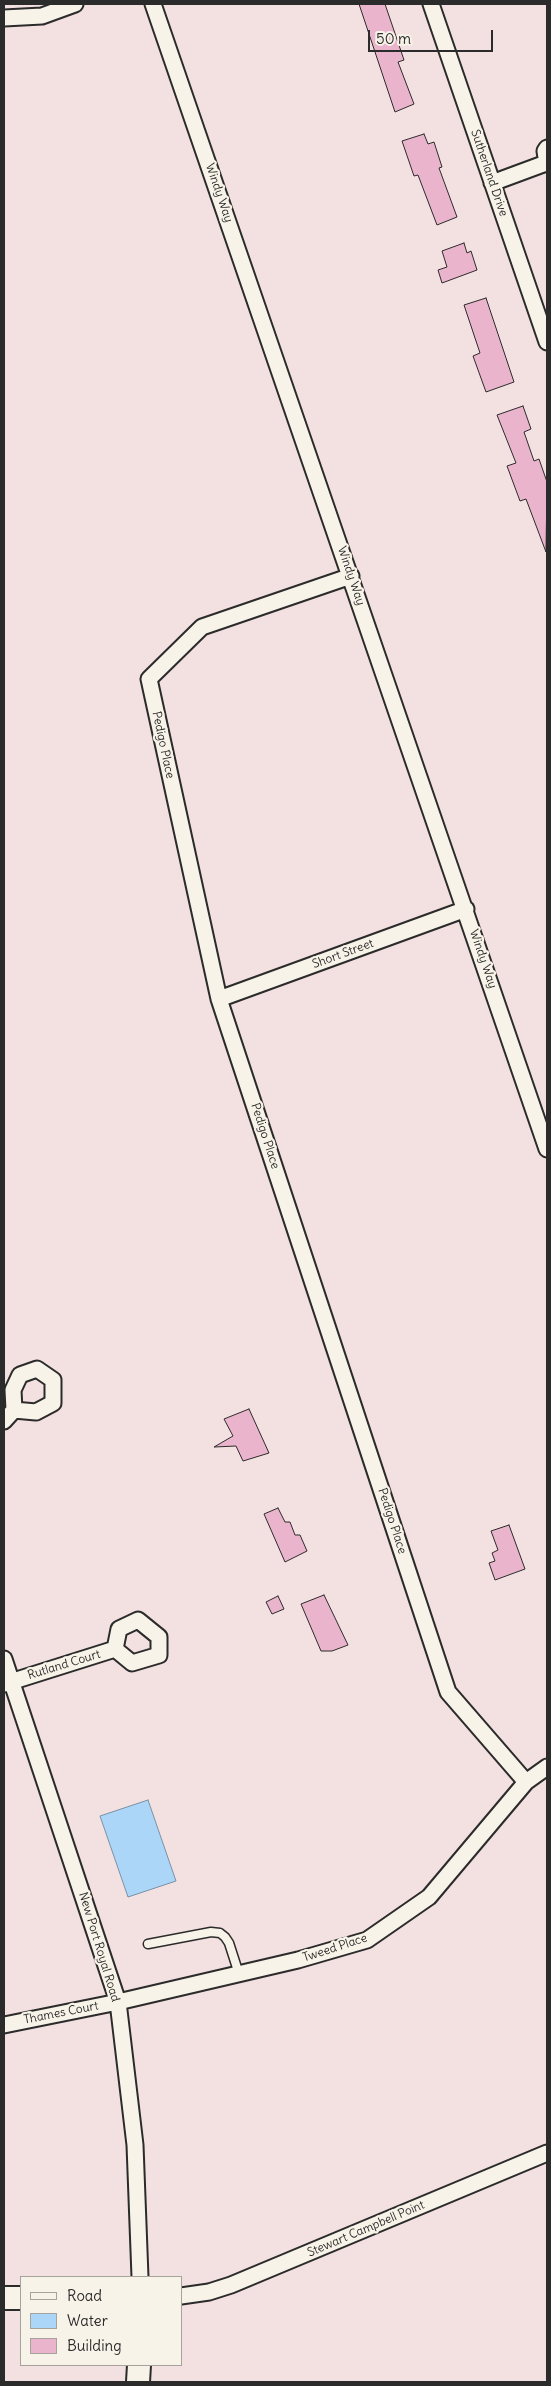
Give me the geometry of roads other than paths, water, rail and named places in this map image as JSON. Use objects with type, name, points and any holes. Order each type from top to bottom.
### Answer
[{"type":"street","points":[[4,18],[42,16],[75,4]]},
{"type":"street","name":"Windy Way","points":[[153,4],[547,1149]]},
{"type":"street","name":"Sutherland Drive","points":[[431,4],[547,342]]},
{"type":"street","points":[[492,183],[547,158]]},
{"type":"street","name":"Pedigo Place","points":[[351,576],[202,627],[149,679],[219,999],[448,1692],[526,1782]]},
{"type":"street","name":"Short Street","points":[[219,999],[466,909]]},
{"type":"street","name":"Rutland Court","points":[[8,1683],[115,1649]]},
{"type":"street","name":"New Port Royal Road","points":[[4,1659],[8,1683],[118,2002],[135,2145],[140,2276]]},
{"type":"street","name":"Tweed Place","points":[[118,2002],[298,1960],[367,1940],[429,1897],[526,1782],[547,1767]]},
{"type":"street","name":"Thames Court","points":[[4,2024],[118,2002]]},
{"type":"street","name":"Stewart Campbell Point","points":[[182,2296],[208,2292],[231,2285],[547,2153]]},
{"type":"street","points":[[4,2298],[20,2298]]},
{"type":"street","points":[[138,2382],[139,2366]]},
{"type":"lane","points":[[148,1944],[211,1932],[220,1933],[229,1943],[239,1974]]},
{"type":"water","points":[[148,1800],[176,1881],[128,1897],[100,1816]]}]
